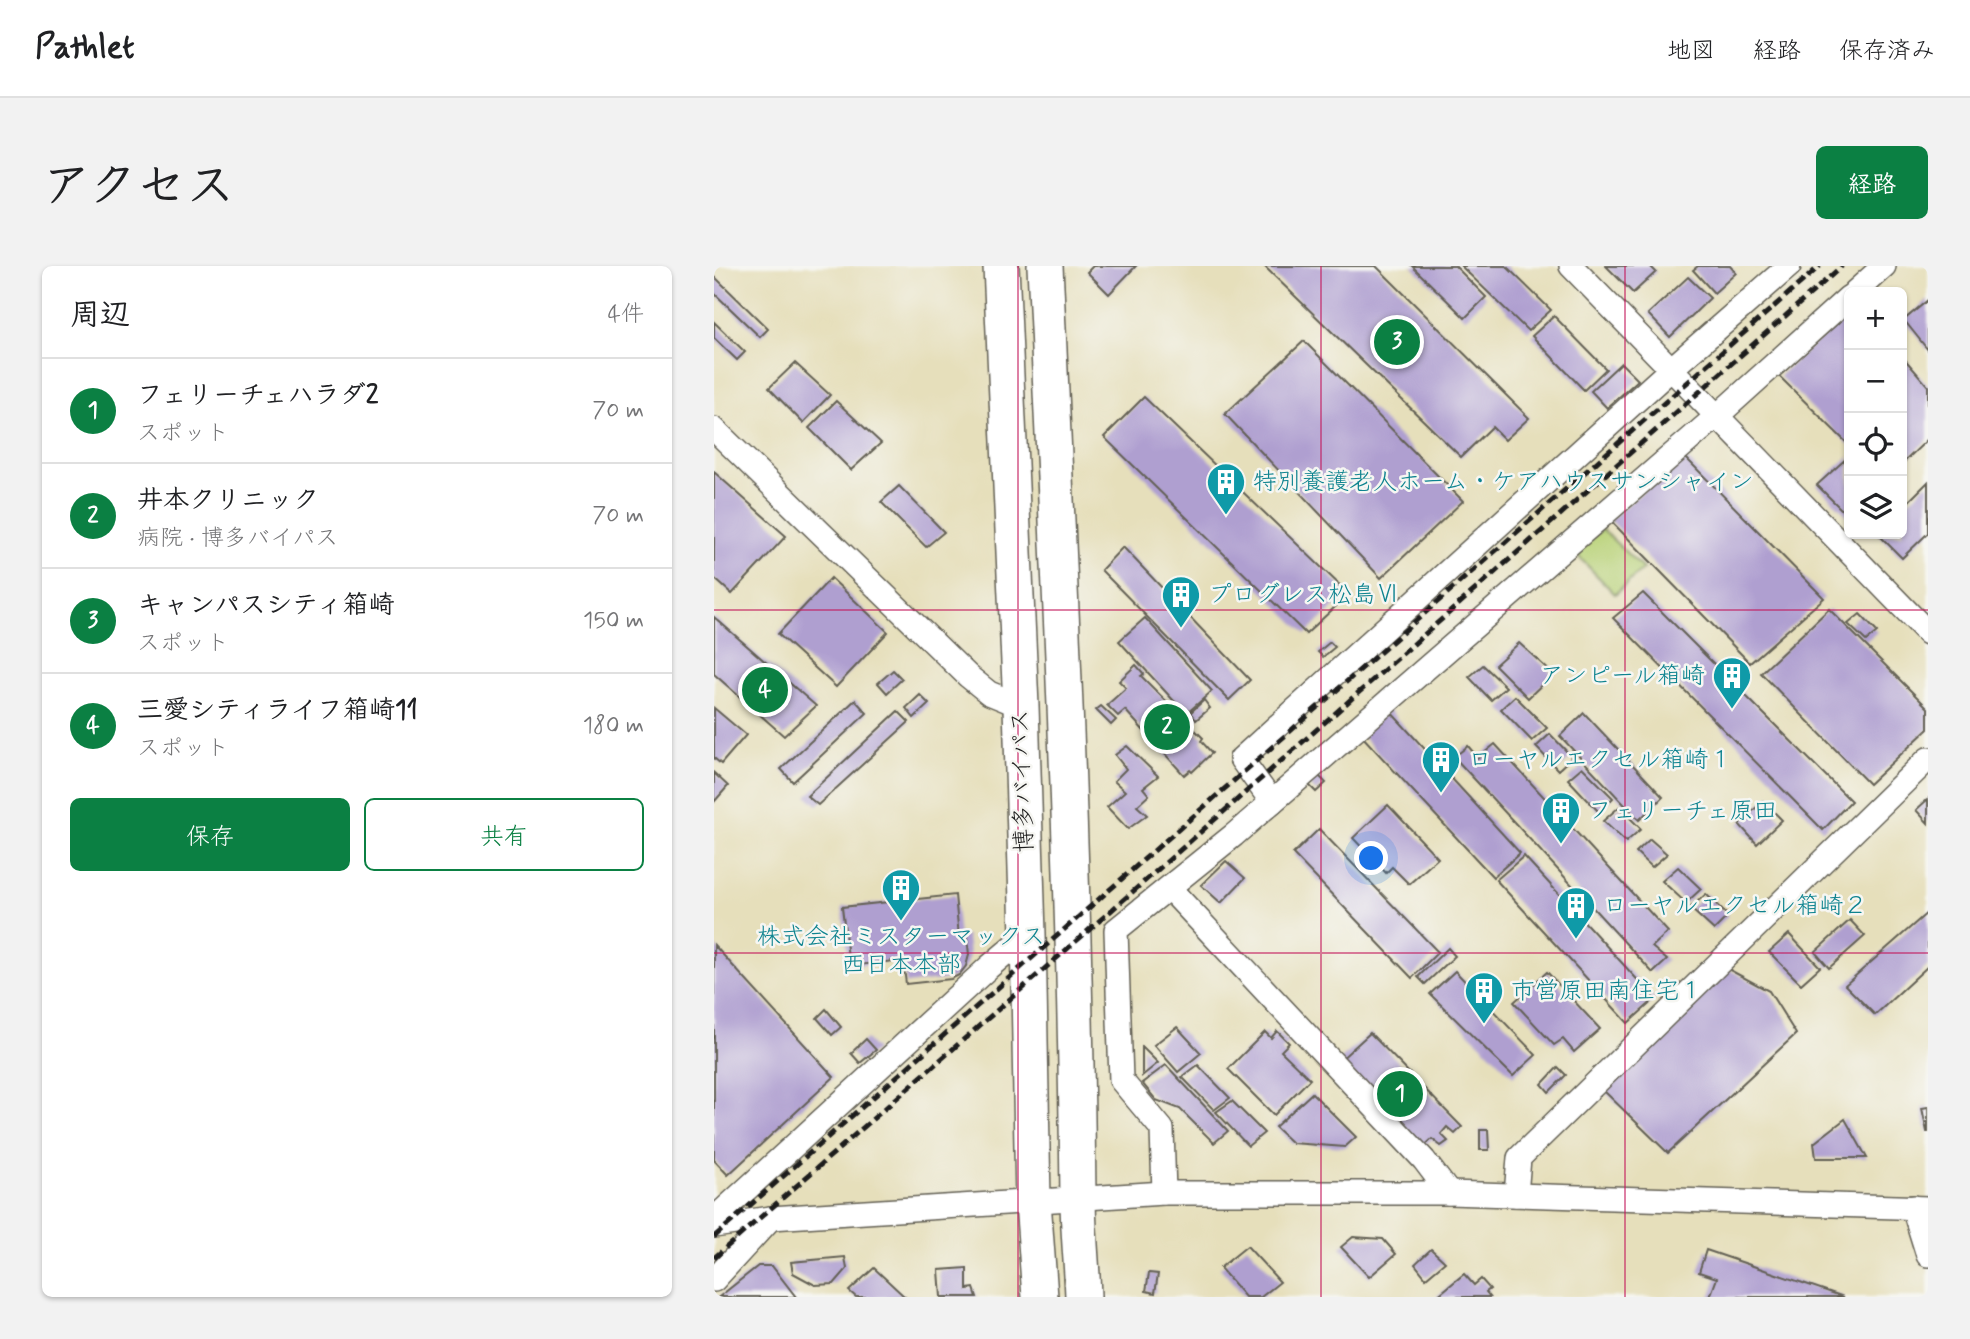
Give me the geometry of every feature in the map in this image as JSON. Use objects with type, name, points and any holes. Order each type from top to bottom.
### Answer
[{"type":"highway","name":"博多バイパス","points":[[1001,266],[1021,706],[1033,1201],[1040,1297]]},
{"type":"highway","name":"博多バイパス","points":[[1045,266],[1066,701],[1079,1115],[1078,1199],[1083,1297]]},
{"type":"street","points":[[1570,266],[1928,633]]},
{"type":"street","points":[[1272,802],[1241,759],[1671,369],[1789,266]]},
{"type":"street","points":[[1861,287],[1884,266]]},
{"type":"street","points":[[1164,1192],[1162,1129],[1121,1080],[1116,930],[1272,802],[1844,302]]},
{"type":"street","points":[[714,429],[968,676],[989,693],[1021,706]]},
{"type":"street","points":[[1516,1195],[1519,1158],[1928,760]]},
{"type":"street","points":[[1169,888],[1424,1160],[1449,1193]]},
{"type":"street","points":[[714,1219],[1028,934]]},
{"type":"street","points":[[714,1226],[771,1218],[1164,1192],[1449,1193],[1920,1208],[1928,1255]]},
{"type":"street","points":[[714,1280],[771,1218]]},
{"type":"green space","points":[[1602,529],[1643,569],[1615,594],[1574,552]]},
{"type":"building","points":[[1093,266],[1136,266],[1109,294],[1087,272]]},
{"type":"building","points":[[1264,266],[1376,266],[1529,418],[1505,440],[1492,427],[1461,457]]},
{"type":"building","points":[[1412,266],[1455,266],[1486,297],[1465,318]]},
{"type":"building","points":[[1461,266],[1506,266],[1551,310],[1528,331]]},
{"type":"building","points":[[1606,266],[1650,266],[1656,272],[1633,293]]},
{"type":"building","points":[[1698,266],[1730,266],[1736,273],[1714,293],[1693,270]]},
{"type":"building","points":[[714,276],[768,329],[760,337],[714,293]]},
{"type":"building","points":[[1688,277],[1710,298],[1670,337],[1648,314]]},
{"type":"building","points":[[1928,300],[1928,350],[1907,324],[1907,318]]},
{"type":"building","points":[[1554,316],[1606,369],[1584,390],[1532,336]]},
{"type":"building","points":[[1844,318],[1844,440],[1779,376]]},
{"type":"building","points":[[714,322],[745,352],[737,360],[714,338]]},
{"type":"building","points":[[1304,341],[1463,501],[1381,578],[1225,414]]},
{"type":"building","points":[[1907,362],[1928,386],[1928,439],[1907,459]]},
{"type":"building","points":[[795,363],[830,395],[803,423],[769,388]]},
{"type":"building","points":[[1621,363],[1638,380],[1607,408],[1591,391]]},
{"type":"building","name":"特別養護老人ホーム・ケアハウスサンシャイン","points":[[1144,397],[1349,594],[1306,634],[1104,437]]},
{"type":"building","points":[[836,401],[881,443],[851,470],[809,428]]},
{"type":"building","points":[[1684,456],[1824,598],[1750,663],[1610,520]]},
{"type":"building","points":[[1844,461],[1844,512],[1817,485]]},
{"type":"building","points":[[714,472],[786,536],[732,594],[714,578]]},
{"type":"building","points":[[1928,482],[1928,533],[1902,558],[1883,539],[1907,539],[1907,503]]},
{"type":"building","points":[[899,486],[944,532],[926,547],[881,502]]},
{"type":"building","name":"プログレス松島Ⅵ","points":[[1123,547],[1250,680],[1229,700],[1101,570]]},
{"type":"building","points":[[831,578],[888,632],[836,687],[778,634]]},
{"type":"building","name":"アンピール箱崎","points":[[1643,593],[1851,801],[1823,830],[1613,618]]},
{"type":"building","points":[[1829,609],[1928,708],[1928,729],[1869,784],[1761,673]]},
{"type":"building","points":[[1860,614],[1877,632],[1866,641],[1848,624]]},
{"type":"building","points":[[714,617],[816,706],[784,736],[714,674]]},
{"type":"building","points":[[1145,618],[1212,691],[1186,714],[1119,641]]},
{"type":"building","points":[[1330,642],[1335,647],[1323,657],[1318,652]]},
{"type":"building","points":[[1519,643],[1553,674],[1528,698],[1495,665]]},
{"type":"building","points":[[1136,665],[1144,674],[1141,676],[1203,738],[1201,741],[1212,753],[1192,772],[1190,770],[1184,775],[1125,710],[1118,716],[1107,705],[1126,688],[1119,681]]},
{"type":"building","points":[[1483,665],[1506,687],[1491,700],[1469,677]]},
{"type":"building","points":[[893,670],[902,679],[887,693],[878,683]]},
{"type":"building","points":[[920,695],[929,704],[914,718],[906,708]]},
{"type":"building","points":[[1515,696],[1547,728],[1532,741],[1501,709]]},
{"type":"building","points":[[855,700],[867,713],[793,782],[781,769]]},
{"type":"building","points":[[1204,700],[1210,708],[1196,720],[1190,713]]},
{"type":"building","points":[[1101,706],[1116,720],[1111,725],[1096,710]]},
{"type":"building","points":[[714,708],[746,735],[721,764],[714,758]]},
{"type":"building","name":"ローヤルエクセル箱崎１","points":[[1389,710],[1520,853],[1493,877],[1361,735]]},
{"type":"building","points":[[898,711],[909,722],[818,805],[807,796]]},
{"type":"building","points":[[1584,713],[1663,797],[1639,820],[1560,736]]},
{"type":"building","points":[[1550,734],[1572,757],[1558,770],[1536,747]]},
{"type":"building","name":"フェリーチェ原田","points":[[1495,744],[1668,932],[1652,947],[1667,960],[1653,973],[1454,757],[1468,746],[1478,758]]},
{"type":"building","points":[[1127,746],[1158,776],[1143,788],[1149,795],[1137,806],[1147,815],[1128,829],[1107,807],[1125,791],[1114,781],[1126,769],[1115,755]]},
{"type":"building","points":[[1582,767],[1613,798],[1599,812],[1568,779]]},
{"type":"building","points":[[714,773],[728,786],[714,802]]},
{"type":"building","points":[[1318,775],[1326,783],[1316,792],[1308,784]]},
{"type":"building","points":[[1928,799],[1928,823],[1916,810]]},
{"type":"building","points":[[1763,801],[1782,820],[1757,844],[1739,824]]},
{"type":"building","points":[[1388,805],[1438,858],[1409,884],[1392,867],[1386,873],[1353,838]]},
{"type":"building","points":[[1619,807],[1641,829],[1626,842],[1603,821]]},
{"type":"building","points":[[1319,829],[1438,952],[1412,978],[1293,854]]},
{"type":"building","points":[[1650,839],[1667,854],[1652,867],[1636,852]]},
{"type":"building","name":"ローヤルエクセル箱崎２","points":[[1524,856],[1655,999],[1628,1023],[1496,880]]},
{"type":"building","points":[[1226,861],[1245,878],[1221,903],[1201,885]]},
{"type":"building","points":[[1678,867],[1701,889],[1686,903],[1662,881]]},
{"type":"building","points":[[1706,894],[1728,916],[1714,930],[1690,908]]},
{"type":"building","name":"株式会社ミスターマックス 西日本本部","points":[[955,895],[959,937],[967,936],[969,955],[966,966],[959,975],[951,979],[906,984],[903,960],[849,966],[842,907]]},
{"type":"building","points":[[1928,912],[1928,966],[1875,1015],[1845,985]]},
{"type":"building","points":[[1850,920],[1865,936],[1829,968],[1815,952]]},
{"type":"building","points":[[1789,934],[1820,967],[1801,984],[1769,952]]},
{"type":"building","points":[[714,945],[834,1077],[728,1175],[714,1160]]},
{"type":"building","points":[[1448,948],[1455,956],[1425,984],[1418,977]]},
{"type":"building","points":[[1728,969],[1769,991],[1796,1034],[1668,1153],[1603,1090]]},
{"type":"building","name":"市営原田南住宅１","points":[[1455,971],[1536,1055],[1513,1076],[1430,994]]},
{"type":"building","points":[[1547,972],[1600,1029],[1574,1052],[1563,1039],[1554,1045],[1514,1002]]},
{"type":"building","points":[[826,1009],[841,1027],[832,1035],[817,1018]]},
{"type":"building","points":[[1177,1027],[1201,1053],[1178,1072],[1154,1045]]},
{"type":"building","points":[[1277,1031],[1289,1043],[1281,1051],[1310,1079],[1274,1115],[1228,1069],[1265,1032],[1271,1038]]},
{"type":"building","points":[[1370,1033],[1462,1127],[1455,1134],[1447,1127],[1441,1134],[1448,1141],[1441,1146],[1432,1139],[1422,1148],[1339,1061]]},
{"type":"building","points":[[866,1039],[876,1050],[860,1063],[851,1053]]},
{"type":"building","points":[[1142,1047],[1158,1063],[1142,1076]]},
{"type":"building","points":[[1166,1065],[1228,1131],[1214,1143],[1180,1109],[1156,1100],[1142,1083]]},
{"type":"building","points":[[1198,1065],[1230,1098],[1214,1110],[1182,1077]]},
{"type":"building","points":[[1558,1067],[1566,1075],[1549,1092],[1542,1084]]},
{"type":"building","points":[[1312,1093],[1356,1137],[1345,1147],[1292,1143],[1275,1127]]},
{"type":"building","points":[[1232,1101],[1264,1133],[1248,1146],[1216,1112]]},
{"type":"building","points":[[1928,1107],[1928,1132],[1927,1132],[1922,1108]]},
{"type":"building","points":[[1845,1119],[1867,1158],[1816,1158],[1814,1143]]},
{"type":"building","points":[[1480,1130],[1488,1130],[1489,1150],[1480,1150]]},
{"type":"building","points":[[1353,1237],[1383,1239],[1396,1254],[1369,1277],[1341,1247]]},
{"type":"building","points":[[1247,1246],[1280,1282],[1261,1297],[1245,1297],[1220,1268]]},
{"type":"building","points":[[1431,1249],[1445,1262],[1426,1278],[1415,1264]]},
{"type":"building","points":[[1706,1250],[1844,1297],[1710,1297],[1717,1278],[1699,1272]]},
{"type":"building","points":[[845,1257],[847,1269],[834,1284],[815,1285],[793,1273],[791,1262]]},
{"type":"building","points":[[758,1266],[772,1266],[796,1297],[719,1297]]},
{"type":"building","points":[[874,1268],[905,1297],[856,1297],[849,1291]]},
{"type":"building","points":[[967,1268],[967,1289],[974,1288],[977,1297],[941,1297],[939,1270]]},
{"type":"building","points":[[1149,1273],[1158,1274],[1155,1293],[1146,1291]]},
{"type":"building","points":[[1464,1274],[1474,1285],[1481,1279],[1490,1289],[1486,1292],[1490,1297],[1436,1297]]},
{"type":"railway","points":[[714,1237],[1820,266]]},
{"type":"railway","points":[[714,1258],[1842,266]]},
{"type":"place","name":"キャンパスシティ箱崎","points":[[1397,342]]},
{"type":"place","name":"特別養護老人ホーム・ケアハウスサンシャイン","points":[[1226,516]]},
{"type":"place","name":"プログレス松島Ⅵ","points":[[1181,629]]},
{"type":"place","name":"三愛シティライフ箱崎11","points":[[765,690]]},
{"type":"place","name":"アンピール箱崎","points":[[1732,710]]},
{"type":"place","name":"井本クリニック","points":[[1167,727]]},
{"type":"place","name":"ローヤルエクセル箱崎１","points":[[1441,794]]},
{"type":"place","name":"フェリーチェ原田","points":[[1561,845]]},
{"type":"place","name":"株式会社ミスターマックス 西日本本部","points":[[901,922]]},
{"type":"place","name":"ローヤルエクセル箱崎２","points":[[1576,940]]},
{"type":"place","name":"市営原田南住宅１","points":[[1484,1025]]},
{"type":"place","name":"フェリーチェハラダ2","points":[[1400,1094]]}]
